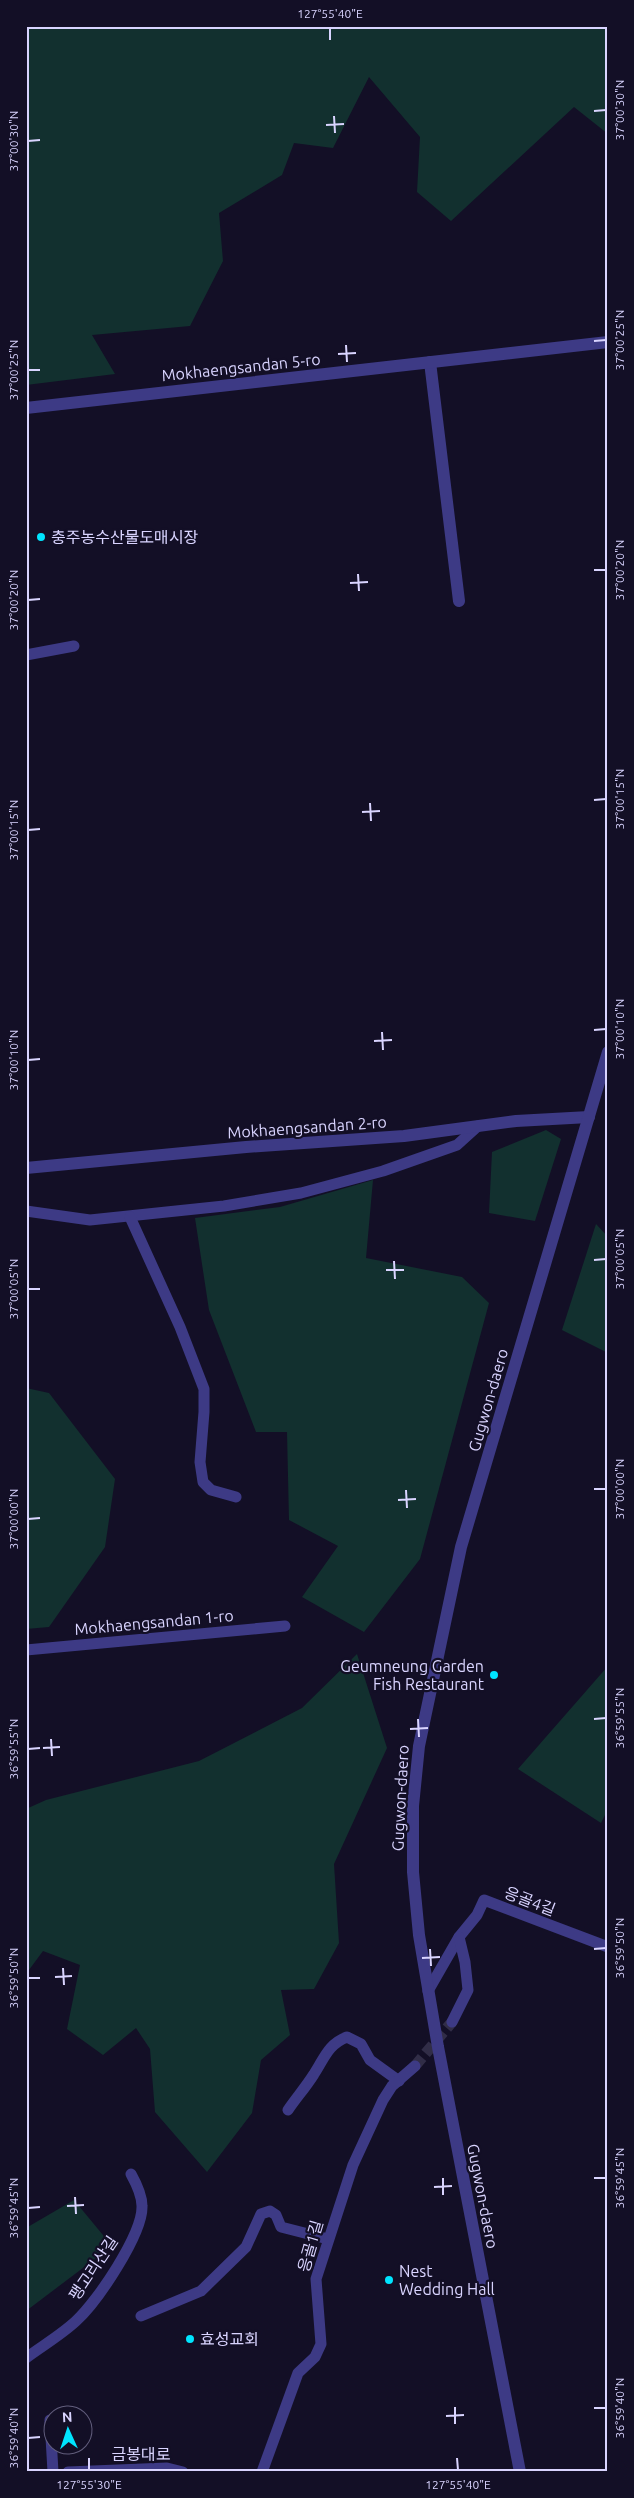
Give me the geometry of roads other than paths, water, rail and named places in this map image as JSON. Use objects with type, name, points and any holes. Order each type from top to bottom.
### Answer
[{"type":"street","name":"Mokhaengsandan 5-ro","points":[[26,408],[608,342]]},
{"type":"street","points":[[430,362],[459,601]]},
{"type":"street","points":[[26,655],[74,646]]},
{"type":"street","name":"Gugwon-daero","points":[[520,2472],[428,1991],[419,1935],[413,1872],[413,1806],[420,1737],[461,1547],[589,1117],[603,1082],[608,1052]]},
{"type":"street","name":"Mokhaengsandan 2-ro","points":[[26,1168],[404,1136],[478,1126],[589,1117]]},
{"type":"street","points":[[26,1211],[90,1220],[224,1206],[301,1193],[383,1171],[457,1145],[478,1126]]},
{"type":"street","points":[[130,1216],[180,1327],[204,1388],[200,1462],[203,1482],[211,1490],[236,1497]]},
{"type":"street","name":"Mokhaengsandan 1-ro","points":[[26,1650],[286,1626]]},
{"type":"street","name":"응골4길","points":[[428,1991],[459,1937],[477,1915],[484,1900],[608,1948]]},
{"type":"street","points":[[452,2022],[468,1990],[465,1962],[459,1937]]},
{"type":"street","points":[[288,2110],[314,2074],[327,2050],[337,2040],[347,2037],[361,2044],[370,2060],[399,2081]]},
{"type":"street","name":"응골1길","points":[[262,2472],[298,2373],[314,2357],[321,2344],[316,2279],[353,2165],[383,2100],[392,2086],[414,2066]]},
{"type":"street","name":"팽고리산길","points":[[26,2358],[76,2321],[105,2284],[128,2249],[141,2218],[143,2204],[131,2174]]},
{"type":"street","points":[[141,2316],[202,2291],[246,2247],[261,2214],[270,2211],[276,2215],[281,2227],[328,2239]]},
{"type":"street","points":[[52,2456],[53,2472]]},
{"type":"street","name":"금봉대로","points":[[68,2472],[167,2468],[183,2472]]},
{"type":"tunnel","points":[[415,2066],[452,2022]]},
{"type":"place","name":"충주농수산물도매시장","points":[[41,537]]},
{"type":"place","name":"Geumneung Garden Fish Restaurant","points":[[494,1675]]},
{"type":"place","name":"Nest Wedding Hall","points":[[389,2280]]},
{"type":"place","name":"효성교회","points":[[190,2339]]}]
